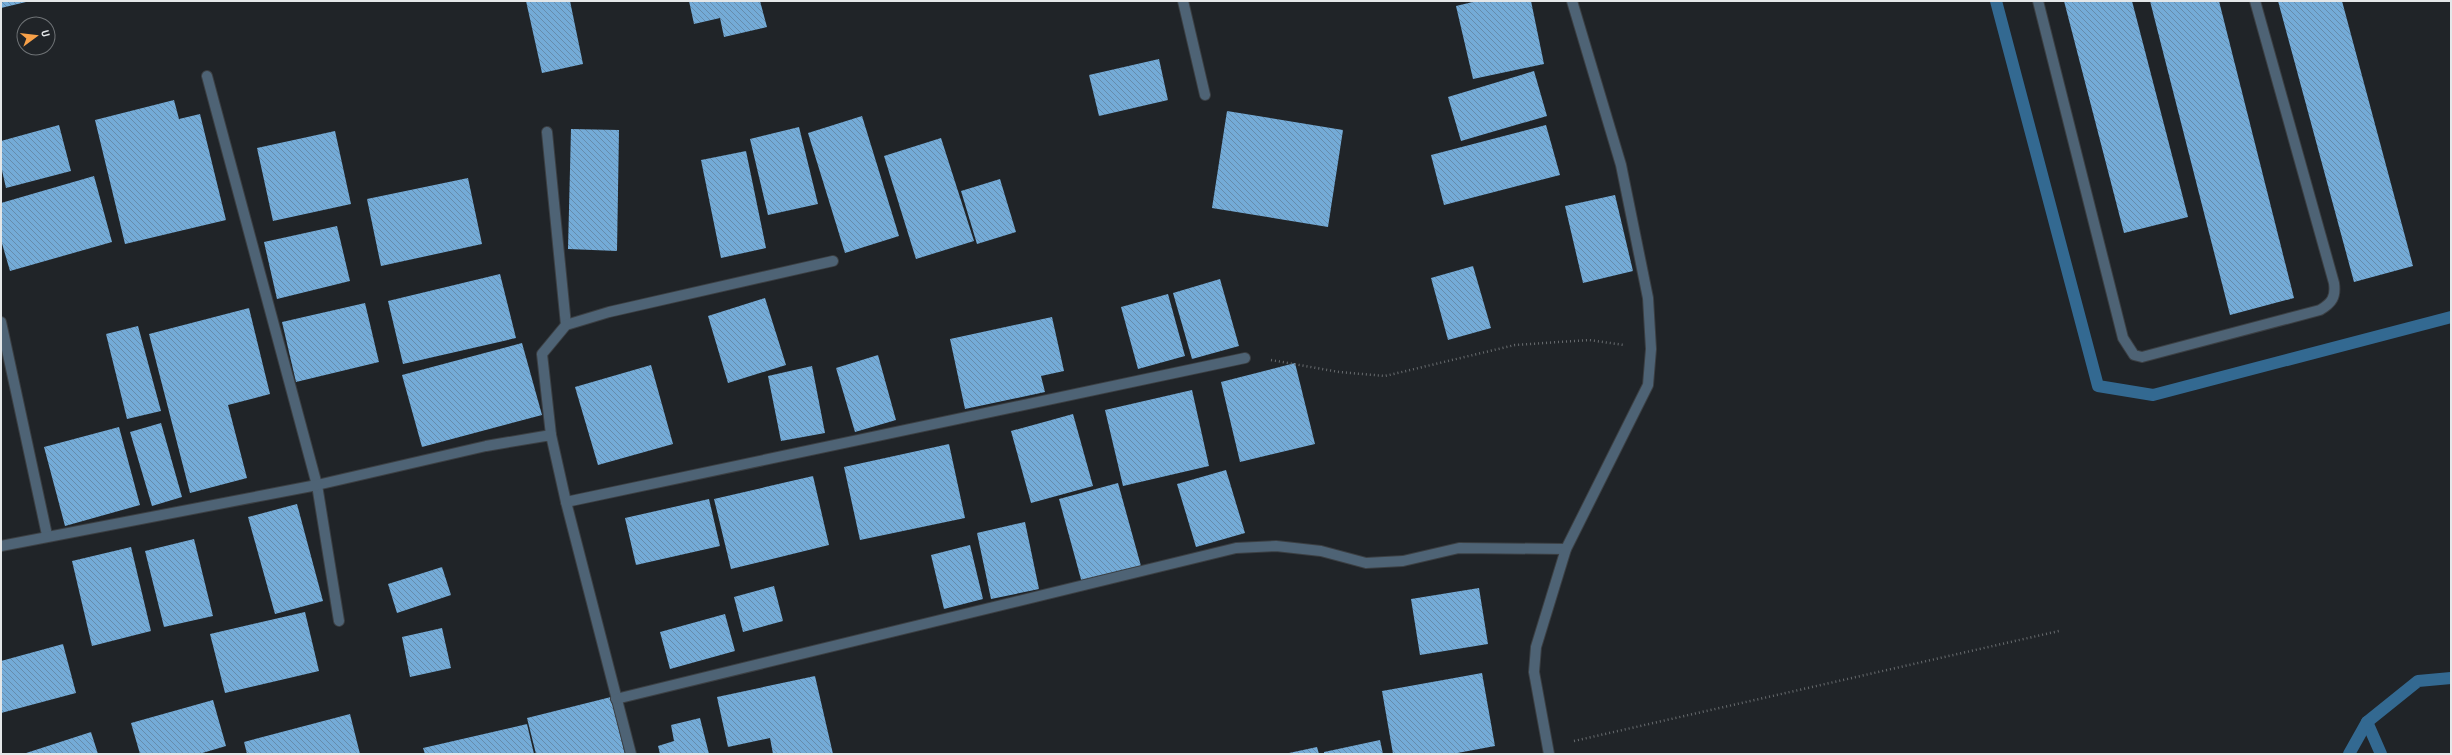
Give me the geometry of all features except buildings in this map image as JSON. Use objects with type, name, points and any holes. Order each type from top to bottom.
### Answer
[{"type":"street","points":[[1183,1],[1205,95]]},
{"type":"street","points":[[1549,750],[1534,672],[1534,659],[1566,549],[1648,385],[1650,349],[1648,298],[1621,165],[1572,1]]},
{"type":"street","points":[[2038,1],[2123,338],[2134,355],[2142,357],[2320,310],[2333,300],[2335,292],[2334,283],[2255,1]]},
{"type":"street","points":[[206,76],[318,485],[339,621]]},
{"type":"street","points":[[547,132],[566,325]]},
{"type":"street","points":[[631,754],[566,502],[552,435],[542,354],[566,325],[609,312],[833,261]]},
{"type":"street","points":[[1,322],[47,535]]},
{"type":"street","points":[[566,502],[1245,358]]},
{"type":"street","points":[[1,546],[47,535],[318,485],[486,446],[552,435]]},
{"type":"street","points":[[616,699],[1236,548],[1276,546],[1321,551],[1366,563],[1403,561],[1459,548],[1566,549]]},
{"type":"path","points":[[1245,358],[1288,362],[1339,372],[1385,376],[1515,345],[1589,340],[1650,349]]},
{"type":"path","points":[[1549,750],[2058,631]]},
{"type":"waterway","points":[[1996,1],[2098,386],[2153,395],[2451,317]]},
{"type":"waterway","points":[[2349,754],[2367,722],[2418,681],[2451,678]]},
{"type":"waterway","points":[[2367,722],[2381,754]]}]
